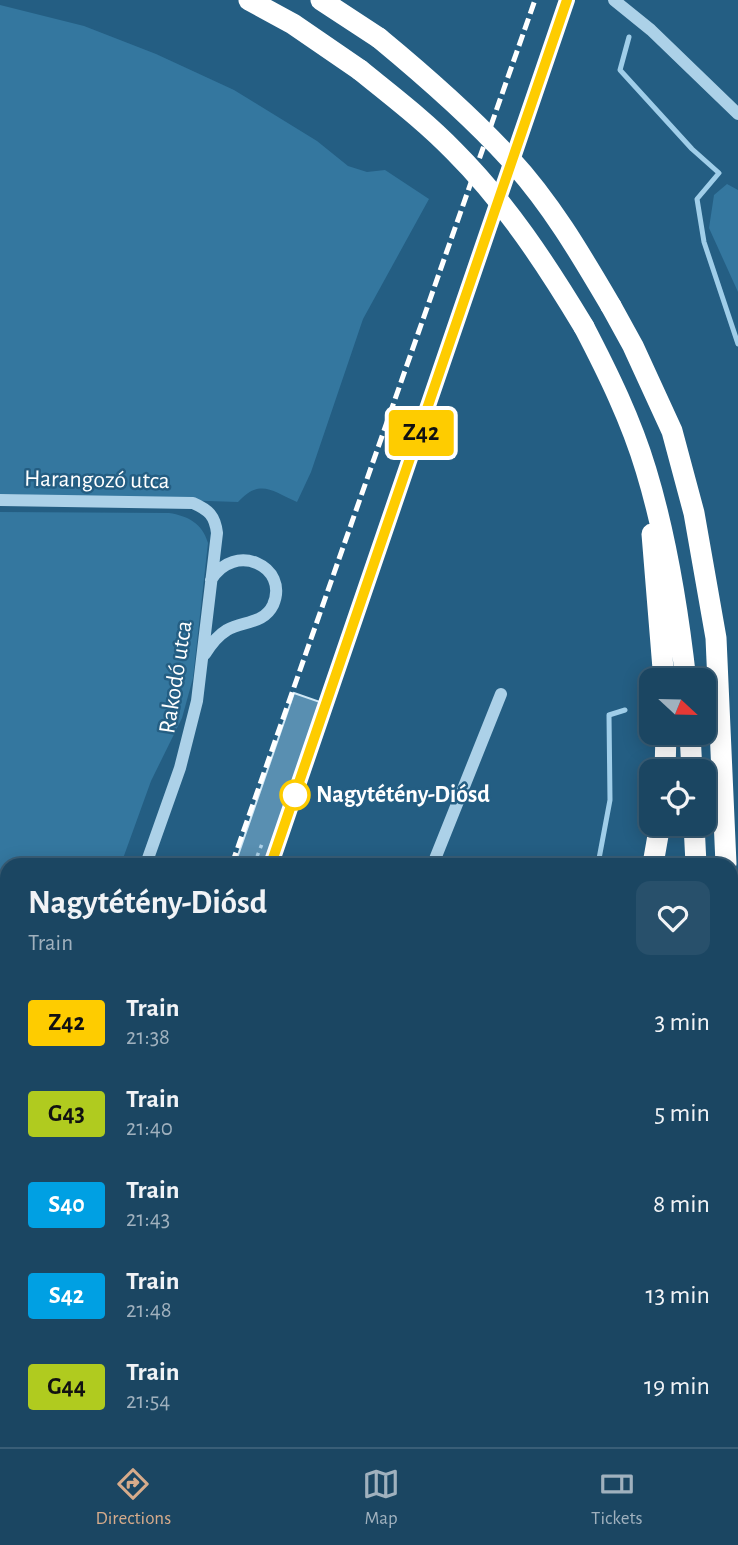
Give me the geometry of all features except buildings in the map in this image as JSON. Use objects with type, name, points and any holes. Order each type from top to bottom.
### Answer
[{"type":"highway","points":[[249,0],[293,24],[360,70],[454,151],[487,188],[547,266],[584,327],[617,394],[646,469],[666,542],[684,668]]},
{"type":"highway","points":[[321,0],[379,38],[437,86],[512,160],[578,249],[633,346],[672,431],[701,548],[716,638],[726,858]]},
{"type":"highway","points":[[646,469],[663,668]]},
{"type":"highway","points":[[654,858],[658,836]]},
{"type":"highway","points":[[695,836],[696,858]]},
{"type":"street","points":[[614,0],[651,30],[738,114]]},
{"type":"street","name":"Harangozó utca","points":[[0,500],[193,503]]},
{"type":"street","name":"Rakodó utca","points":[[148,858],[187,744],[204,655],[217,533],[215,519],[205,508],[193,503]]},
{"type":"street","points":[[204,655],[218,636],[268,613],[276,593],[271,576],[258,563],[249,560],[241,559],[223,565],[211,580]]},
{"type":"street","points":[[435,858],[501,694]]},
{"type":"path","points":[[256,858],[262,844]]},
{"type":"shaded area","points":[[0,5],[84,26],[156,54],[234,90],[317,141],[348,166],[367,172],[385,170],[429,199],[363,319],[311,472],[297,502],[266,489],[253,490],[238,502],[0,494]]},
{"type":"shaded area","points":[[727,184],[738,190],[738,292],[709,228],[714,195]]},
{"type":"shaded area","points":[[0,512],[169,513],[193,522],[202,530],[208,543],[193,678],[182,718],[151,781],[123,858],[0,858]]},
{"type":"waterway","points":[[629,37],[620,70],[692,149],[719,173],[697,199],[704,242],[738,344]]},
{"type":"waterway","points":[[599,858],[610,800],[609,715],[625,710]]},
{"type":"railway","points":[[234,858],[535,0]]},
{"type":"railway","points":[[273,858],[567,0]]},
{"type":"train","name":"Z42","points":[[273,858],[567,0]]},
{"type":"place","name":"Nagytétény-Diósd","points":[[295,795]]}]
